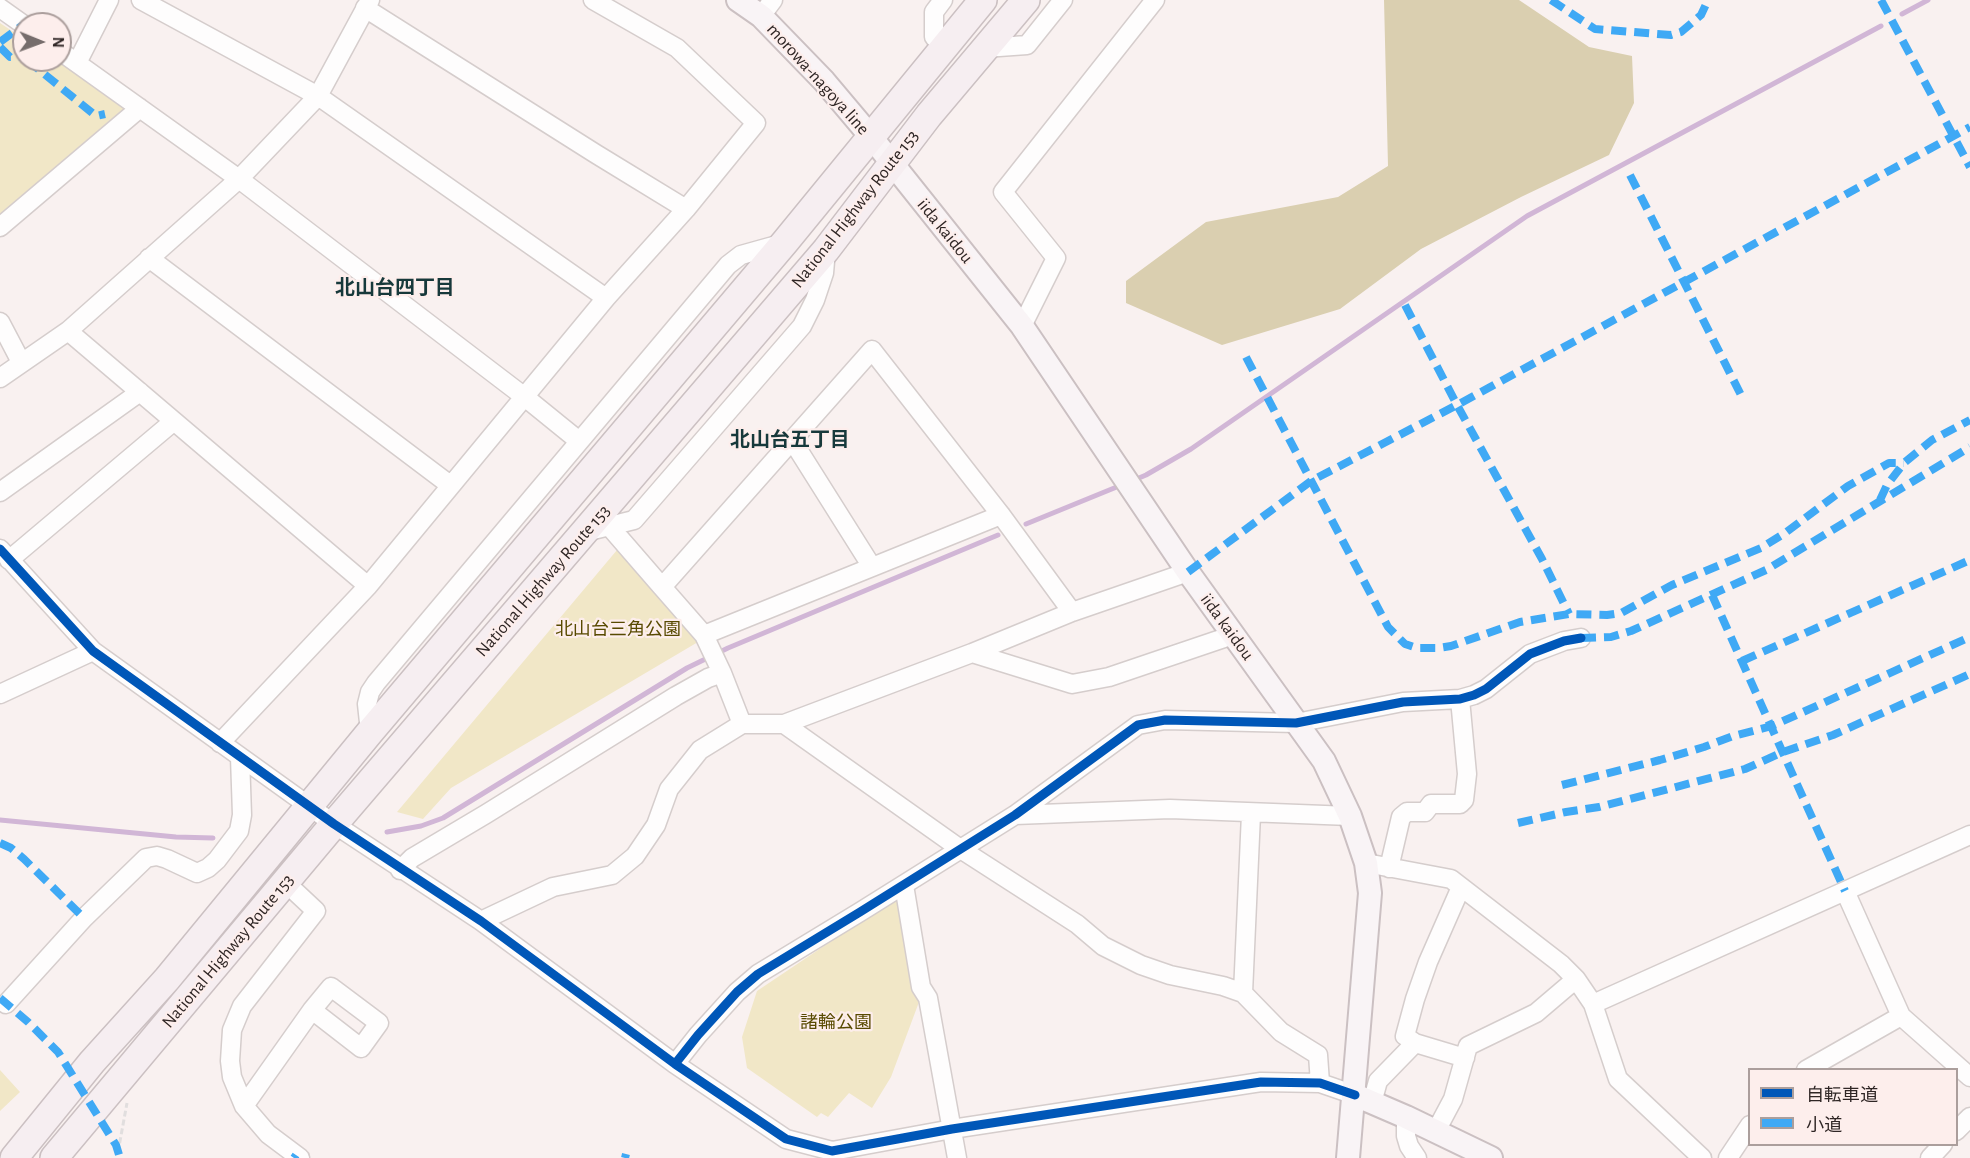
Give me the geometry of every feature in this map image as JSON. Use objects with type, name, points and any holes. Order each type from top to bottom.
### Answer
[{"type":"highway","name":"National Highway Route 153","points":[[14,1158],[92,1062],[167,979],[370,732],[785,242],[983,0]]},
{"type":"highway","name":"National Highway Route 153","points":[[54,1158],[119,1096],[285,882],[334,824],[598,530],[826,250],[929,115],[1026,0]]},
{"type":"main road","name":"morowa-nagoya line","points":[[738,0],[767,8],[891,164]]},
{"type":"main road","name":"iida kaidou","points":[[891,164],[1022,326],[1188,572],[1324,761],[1350,816],[1366,863],[1370,893],[1364,1099],[1348,1158]]},
{"type":"main road","points":[[1364,1099],[1491,1158]]},
{"type":"street","points":[[77,63],[110,0]]},
{"type":"street","points":[[141,0],[318,96],[606,298]]},
{"type":"street","points":[[220,742],[368,586],[450,484],[526,398],[606,298],[686,209],[756,123],[677,48],[593,0]]},
{"type":"street","points":[[943,0],[934,12],[934,37],[945,48]]},
{"type":"street","points":[[986,48],[1027,45],[1063,0]]},
{"type":"street","points":[[1022,326],[1056,258],[1003,192],[1155,0]]},
{"type":"street","points":[[0,378],[68,331],[239,179],[318,96],[368,4],[596,154],[686,209]]},
{"type":"street","points":[[72,59],[239,179],[579,441]]},
{"type":"street","points":[[0,227],[140,108]]},
{"type":"street","points":[[370,732],[367,704],[370,692],[376,683],[728,265],[741,255],[785,242]]},
{"type":"street","points":[[149,258],[450,484]]},
{"type":"street","points":[[0,322],[21,362]]},
{"type":"street","points":[[68,331],[368,586]]},
{"type":"street","points":[[662,587],[872,350],[1001,515],[1072,612]]},
{"type":"street","points":[[0,492],[140,392]]},
{"type":"street","points":[[174,422],[5,555],[93,651],[334,824],[480,921],[675,1064],[786,1139],[833,1154],[952,1129],[1261,1082],[1320,1083],[1364,1099],[1415,1043]]},
{"type":"street","points":[[792,440],[872,567]]},
{"type":"street","points":[[706,640],[872,567],[1001,515]]},
{"type":"street","points":[[598,530],[662,587],[706,640],[742,724]]},
{"type":"street","points":[[480,921],[554,886],[612,874],[635,856],[656,825],[669,789],[700,750],[742,724],[784,724],[972,653],[1072,612],[1188,572]]},
{"type":"street","points":[[972,653],[1072,684],[1109,677],[1233,635]]},
{"type":"street","points":[[675,1064],[705,1026],[737,992],[758,974],[1016,814],[1138,725],[1164,720],[1296,723],[1403,702],[1460,699],[1485,689],[1530,654],[1564,641],[1581,638]]},
{"type":"street","points":[[0,694],[93,651]]},
{"type":"street","points":[[400,870],[412,858],[720,669]]},
{"type":"street","points":[[1389,867],[1401,817],[1407,812],[1425,812],[1431,804],[1460,804],[1464,800],[1467,774],[1460,699]]},
{"type":"street","points":[[784,724],[959,848],[1077,924],[1103,946],[1141,965],[1170,975],[1223,986],[1243,993],[1281,1032],[1318,1055],[1320,1083]]},
{"type":"street","points":[[6,1004],[84,918],[146,858],[157,856],[197,873],[208,868],[217,860],[239,831],[242,814],[240,757]]},
{"type":"street","points":[[1016,814],[1170,809],[1251,814],[1350,816]]},
{"type":"street","points":[[1243,993],[1251,814]]},
{"type":"street","points":[[1593,1004],[1970,835]]},
{"type":"street","points":[[1366,863],[1451,879],[1561,964],[1576,979],[1593,1004],[1618,1079],[1702,1158]]},
{"type":"street","points":[[285,882],[316,911],[242,1006],[235,1019],[230,1044],[230,1061],[232,1077],[244,1106],[268,1134],[300,1158]]},
{"type":"street","points":[[904,885],[921,987],[928,998],[957,1158]]},
{"type":"street","points":[[1461,887],[1428,962],[1405,1036],[1415,1043],[1466,1058]]},
{"type":"street","points":[[1845,891],[1901,1016],[1970,1077]]},
{"type":"street","points":[[1436,1131],[1453,1099],[1468,1046],[1536,1013],[1576,979]]},
{"type":"street","points":[[244,1106],[312,1010]]},
{"type":"street","points":[[1810,1068],[1901,1016]]},
{"type":"street","points":[[1406,1117],[1406,1136],[1417,1158]]},
{"type":"street","points":[[1958,1129],[1970,1117]]},
{"type":"street","points":[[1728,1158],[1748,1127]]},
{"type":"street","points":[[1930,1158],[1941,1146]]},
{"type":"path","points":[[118,1152],[119,1096]]},
{"type":"green space","points":[[0,23],[12,31],[12,72],[72,71],[128,109],[0,221]]},
{"type":"green space","name":"北山台三角公園","points":[[617,550],[698,642],[451,788],[423,819],[397,812]]},
{"type":"green space","name":"諸輪公園","points":[[900,895],[919,1002],[891,1077],[872,1108],[849,1093],[828,1117],[821,1113],[817,1117],[747,1068],[742,1037],[757,991]]},
{"type":"green space","points":[[0,1070],[20,1092],[0,1111]]},
{"type":"shaded area","points":[[1384,0],[1519,0],[1589,47],[1632,56],[1634,103],[1609,155],[1421,249],[1340,309],[1222,345],[1126,303],[1126,281],[1206,222],[1338,197],[1388,166]]},
{"type":"waterway","points":[[1902,14],[1928,0]]},
{"type":"waterway","points":[[1132,481],[1191,449],[1527,216],[1881,26]]},
{"type":"waterway","points":[[1026,524],[1124,484]]},
{"type":"waterway","points":[[387,832],[421,826],[443,818],[687,668],[728,648],[998,535]]},
{"type":"waterway","points":[[0,820],[176,837],[213,838]]},
{"type":"marked path","points":[[1551,0],[1595,29],[1671,35],[1681,32],[1701,15],[1708,0]]},
{"type":"marked path","points":[[1881,0],[1970,167]]},
{"type":"marked path","points":[[0,42],[12,33]]},
{"type":"marked path","points":[[0,47],[12,57]]},
{"type":"marked path","points":[[42,72],[96,116],[105,114]]},
{"type":"marked path","points":[[1188,572],[1311,481],[1457,405],[1970,127]]},
{"type":"marked path","points":[[1630,175],[1741,395]]},
{"type":"marked path","points":[[1405,305],[1542,559],[1569,614]]},
{"type":"marked path","points":[[1246,357],[1388,627],[1405,644],[1417,648],[1451,646],[1520,622],[1569,614],[1621,613],[1672,585],[1761,548],[1848,486],[1889,463],[1904,463]]},
{"type":"marked path","points":[[1880,500],[1887,485],[1904,463],[1932,440],[1970,420]]},
{"type":"marked path","points":[[1581,638],[1611,637],[1631,631],[1766,570],[1970,447]]},
{"type":"marked path","points":[[1742,661],[1970,560]]},
{"type":"marked path","points":[[1712,595],[1845,891]]},
{"type":"marked path","points":[[1562,785],[1660,760],[1772,726],[1970,637]]},
{"type":"marked path","points":[[1518,823],[1599,807],[1745,769],[1783,752],[1833,735],[1970,674]]},
{"type":"marked path","points":[[0,843],[11,848],[24,859],[84,918]]},
{"type":"marked path","points":[[0,998],[58,1052],[116,1145],[120,1158]]},
{"type":"marked path","points":[[625,1158],[626,1154]]},
{"type":"cycle path","points":[[0,549],[93,651],[334,824],[481,921],[675,1064],[786,1139],[832,1151],[952,1129],[1261,1082],[1320,1083],[1355,1095]]},
{"type":"cycle path","points":[[675,1064],[737,992],[758,974],[1015,815],[1138,725],[1165,720],[1296,723],[1403,702],[1460,699],[1486,689],[1530,654],[1564,641],[1581,638]]},
{"type":"district","name":"北山台四丁目","points":[[395,288]]},
{"type":"district","name":"北山台五丁目","points":[[790,440]]}]
